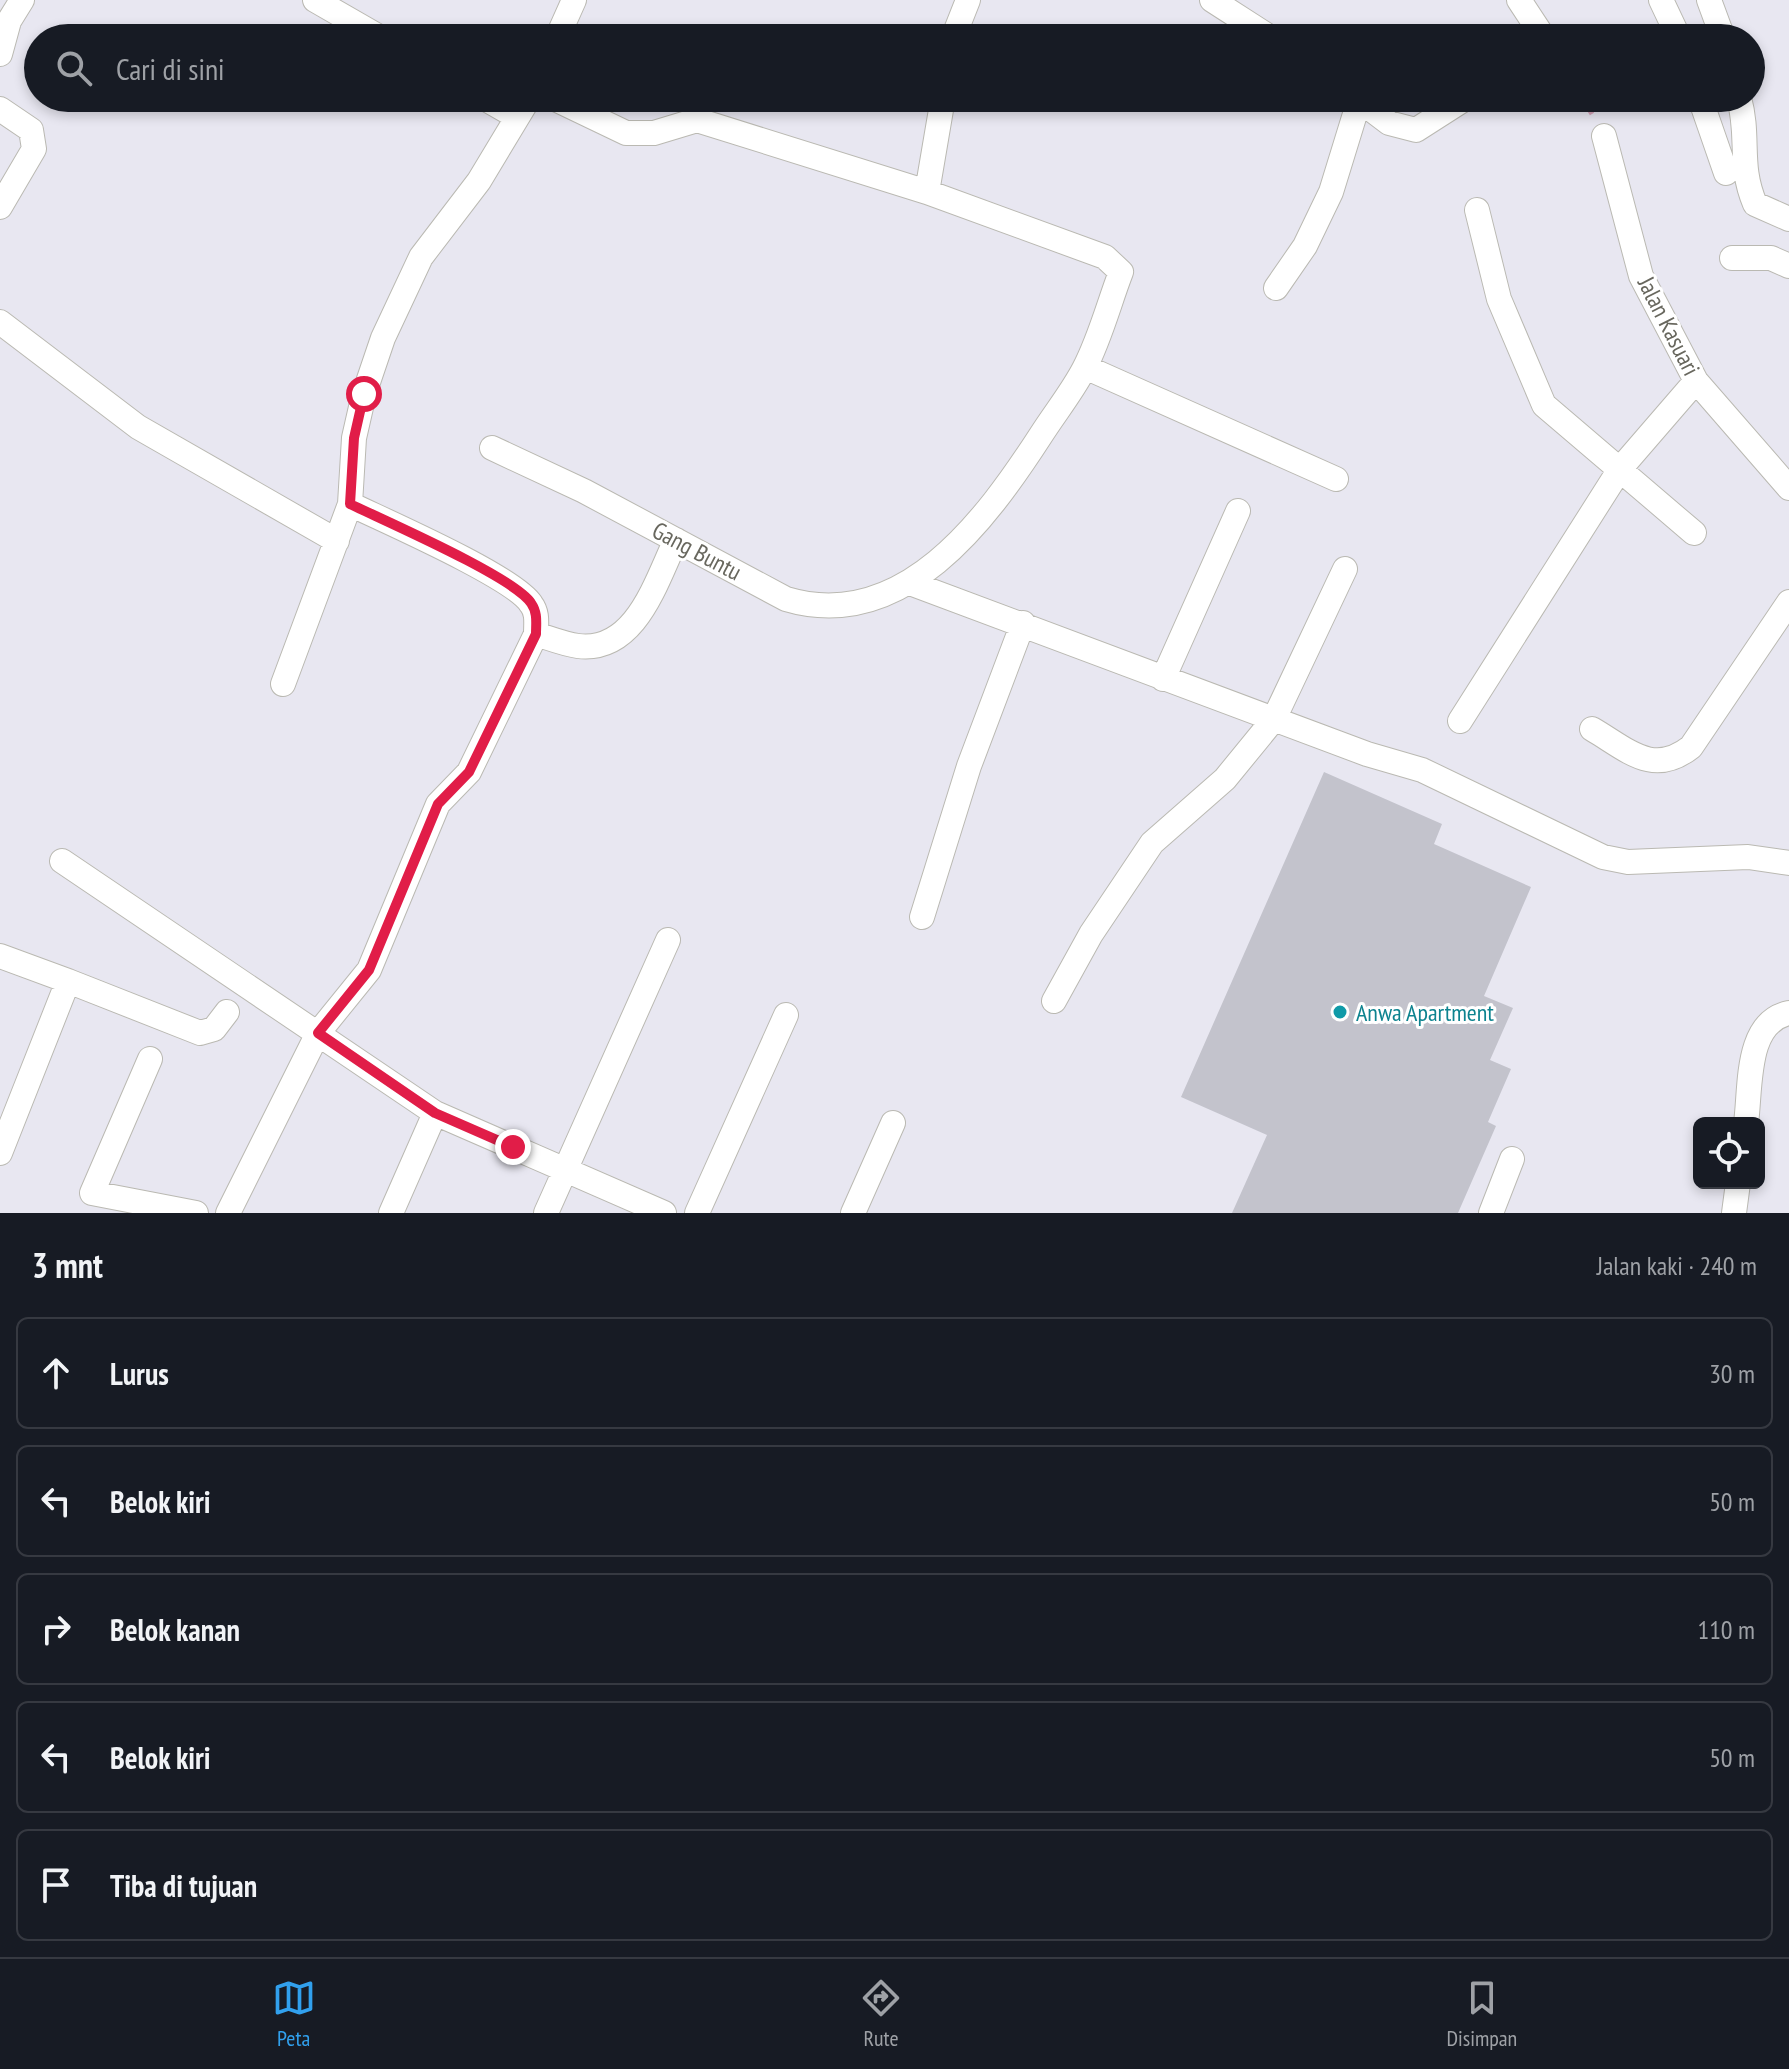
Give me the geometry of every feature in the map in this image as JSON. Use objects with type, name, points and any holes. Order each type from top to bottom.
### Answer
[{"type":"street","points":[[0,54],[4,21],[22,0]]},
{"type":"street","points":[[315,0],[357,24]]},
{"type":"street","points":[[563,24],[574,0]]},
{"type":"street","points":[[959,24],[968,0]]},
{"type":"street","points":[[1212,0],[1249,24]]},
{"type":"street","points":[[1519,0],[1535,24]]},
{"type":"street","points":[[1661,0],[1672,24]]},
{"type":"street","points":[[1709,0],[1718,24]]},
{"type":"street","points":[[0,109],[31,130],[34,149],[0,207]]},
{"type":"street","points":[[283,684],[350,504],[354,438],[364,394],[383,338],[421,257],[479,181],[521,112]]},
{"type":"street","points":[[582,112],[626,133],[654,133],[697,120],[927,192],[941,112]]},
{"type":"street","points":[[1276,288],[1305,246],[1331,192],[1353,112]]},
{"type":"street","points":[[1374,112],[1389,123],[1416,130],[1444,112]]},
{"type":"street","points":[[1705,112],[1726,173]]},
{"type":"street","points":[[1743,112],[1744,179],[1755,204],[1789,219]]},
{"type":"street","name":"Jalan Kasuari","points":[[1604,136],[1641,276],[1696,381],[1789,488]]},
{"type":"street","name":"Gang Buntu","points":[[492,448],[584,491],[786,599],[804,605],[862,604],[910,583],[986,515],[1085,367],[1121,272],[1105,257],[927,192]]},
{"type":"street","points":[[1477,210],[1499,299],[1544,405],[1694,533]]},
{"type":"street","points":[[1732,258],[1780,262],[1789,278]]},
{"type":"street","points":[[0,322],[138,427],[337,541]]},
{"type":"street","points":[[1085,367],[1336,479]]},
{"type":"street","points":[[1460,721],[1620,469],[1696,381]]},
{"type":"street","points":[[228,1213],[318,1033],[369,970],[438,804],[469,772],[536,634],[537,616],[530,601],[474,564],[350,504]]},
{"type":"street","points":[[1163,679],[1238,511]]},
{"type":"street","points":[[536,634],[579,646],[609,643],[639,617],[676,540]]},
{"type":"street","points":[[1054,1001],[1091,934],[1152,843],[1225,779],[1274,719],[1345,569]]},
{"type":"street","points":[[910,583],[1367,754],[1422,770],[1603,857],[1628,862],[1748,857],[1789,863]]},
{"type":"street","points":[[1592,729],[1650,762],[1679,757],[1691,747],[1789,602]]},
{"type":"street","points":[[922,917],[969,766],[1023,623]]},
{"type":"street","points":[[62,861],[435,1113],[664,1213]]},
{"type":"street","points":[[546,1213],[668,940]]},
{"type":"street","points":[[0,956],[200,1033],[214,1029],[227,1012]]},
{"type":"street","points":[[0,1153],[68,981]]},
{"type":"street","points":[[1747,1117],[1757,1038],[1766,1024],[1789,1013]]},
{"type":"street","points":[[697,1213],[786,1015]]},
{"type":"street","points":[[150,1059],[92,1193],[196,1213]]},
{"type":"street","points":[[391,1213],[435,1113]]},
{"type":"street","points":[[853,1213],[893,1123]]},
{"type":"street","points":[[1491,1213],[1512,1159]]},
{"type":"street","points":[[1734,1213],[1737,1189]]},
{"type":"building","points":[[1324,772],[1442,824],[1434,844],[1531,887],[1484,996],[1513,1008],[1490,1060],[1511,1069],[1488,1122],[1496,1126],[1458,1213],[1232,1213],[1267,1135],[1181,1097]]},
{"type":"place","name":"Anwa Apartment","points":[[1340,1012]]},
{"type":"route","points":[[364,394],[354,438],[350,504],[474,564],[530,601],[537,616],[536,634],[469,772],[438,804],[369,970],[318,1033],[435,1113],[513,1147]]}]
